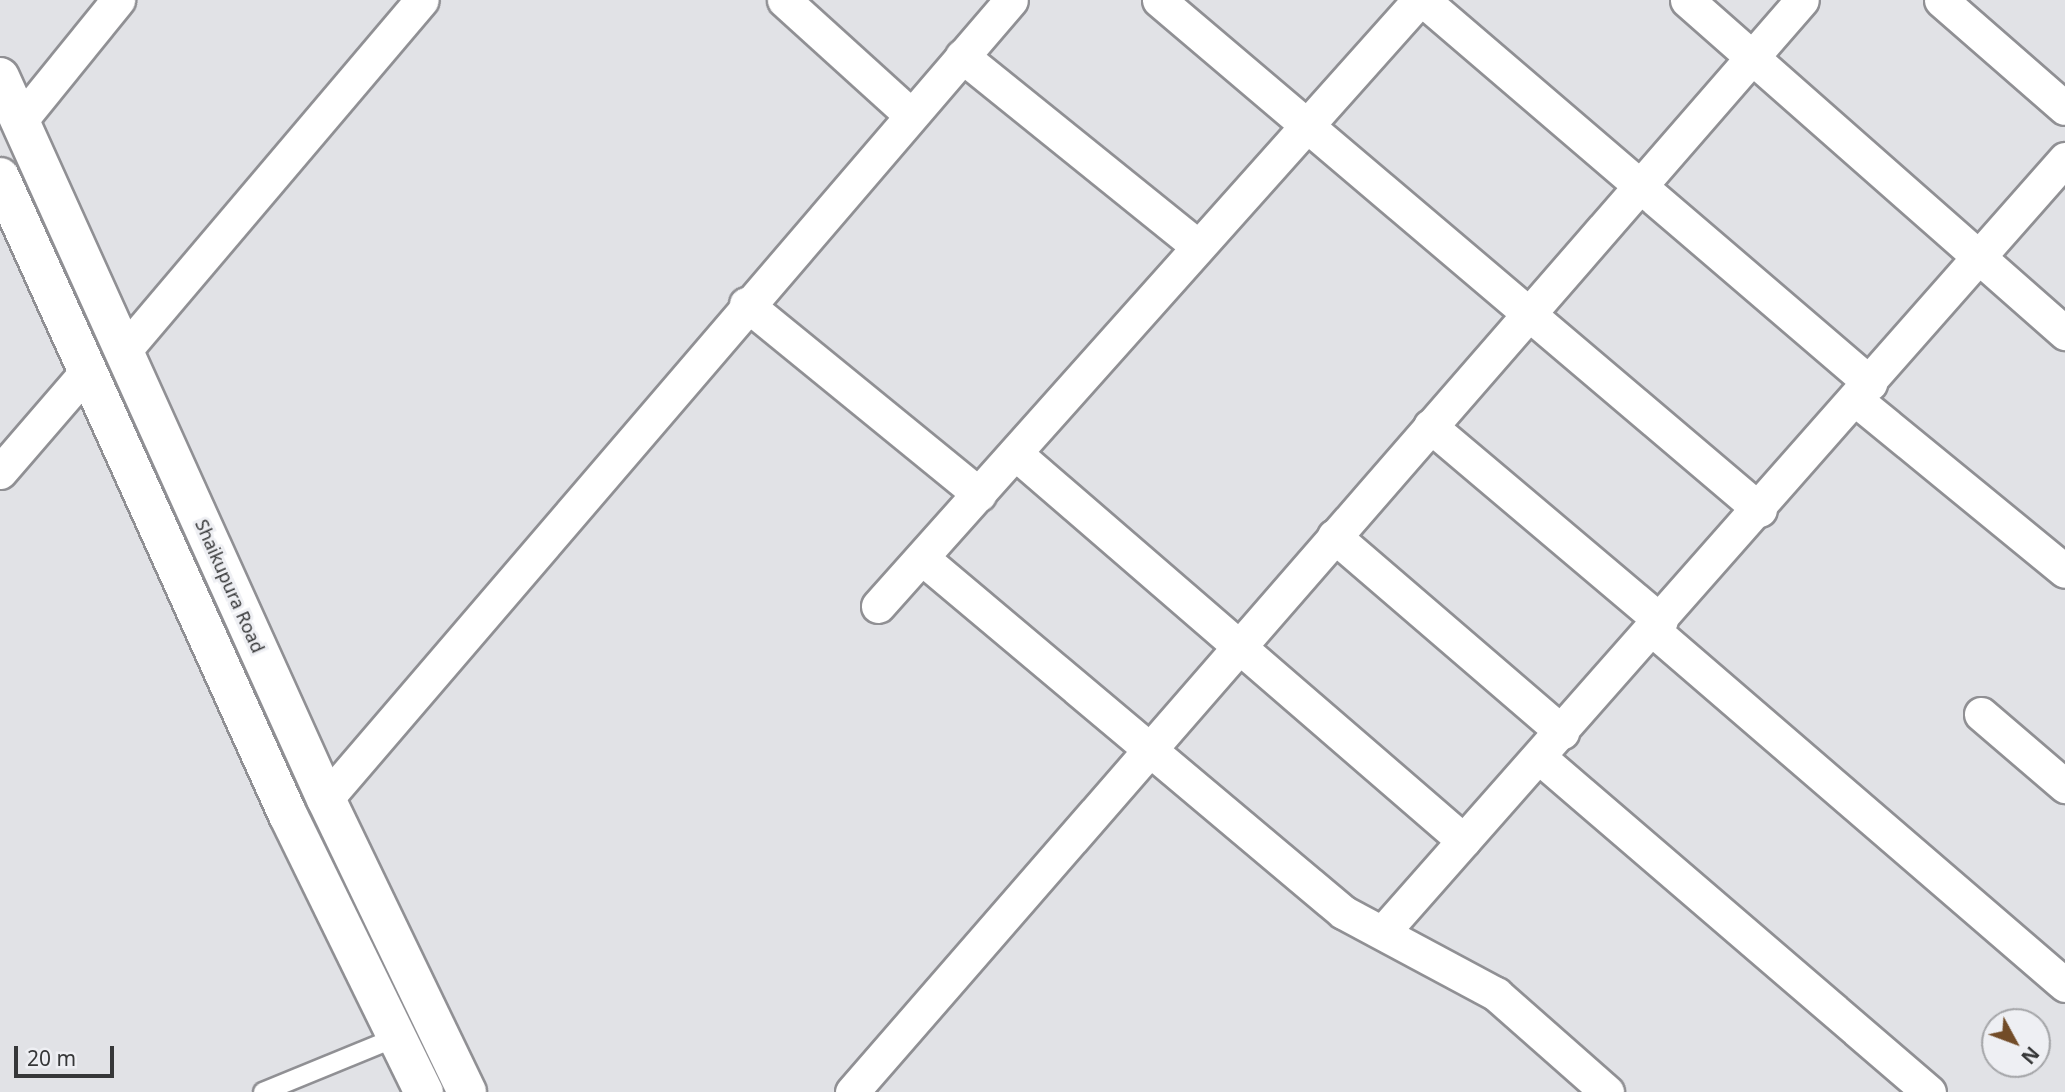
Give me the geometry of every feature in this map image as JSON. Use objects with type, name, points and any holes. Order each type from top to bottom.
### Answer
[{"type":"highway","name":"Shaikupura Road","points":[[0,77],[326,799],[467,1092]]},
{"type":"highway","points":[[0,177],[288,815],[424,1092]]},
{"type":"street","points":[[20,121],[118,0]]},
{"type":"street","points":[[124,351],[422,0]]},
{"type":"street","points":[[784,0],[911,114]]},
{"type":"street","points":[[326,799],[746,304],[1011,0]]},
{"type":"street","points":[[1158,0],[1530,311],[1760,510]]},
{"type":"street","points":[[878,606],[1196,245],[1309,127],[1421,0],[1641,185],[1863,391],[2065,571]]},
{"type":"street","points":[[1687,0],[2065,333]]},
{"type":"street","points":[[852,1092],[1802,0]]},
{"type":"street","points":[[1941,0],[2065,108]]},
{"type":"street","points":[[962,56],[1196,245]]},
{"type":"street","points":[[1383,932],[1760,510],[1978,255],[2065,159]]},
{"type":"street","points":[[746,304],[979,494]]},
{"type":"street","points":[[0,472],[88,370]]},
{"type":"street","points":[[1430,426],[2065,985]]},
{"type":"street","points":[[1015,453],[1464,841]]},
{"type":"street","points":[[1334,536],[1562,732]]},
{"type":"street","points":[[922,558],[1151,746],[1343,912],[1496,994],[1607,1092]]},
{"type":"street","points":[[1981,714],[2065,786]]},
{"type":"street","points":[[1539,757],[1929,1092]]},
{"type":"lane","points":[[263,1092],[397,1037]]}]
